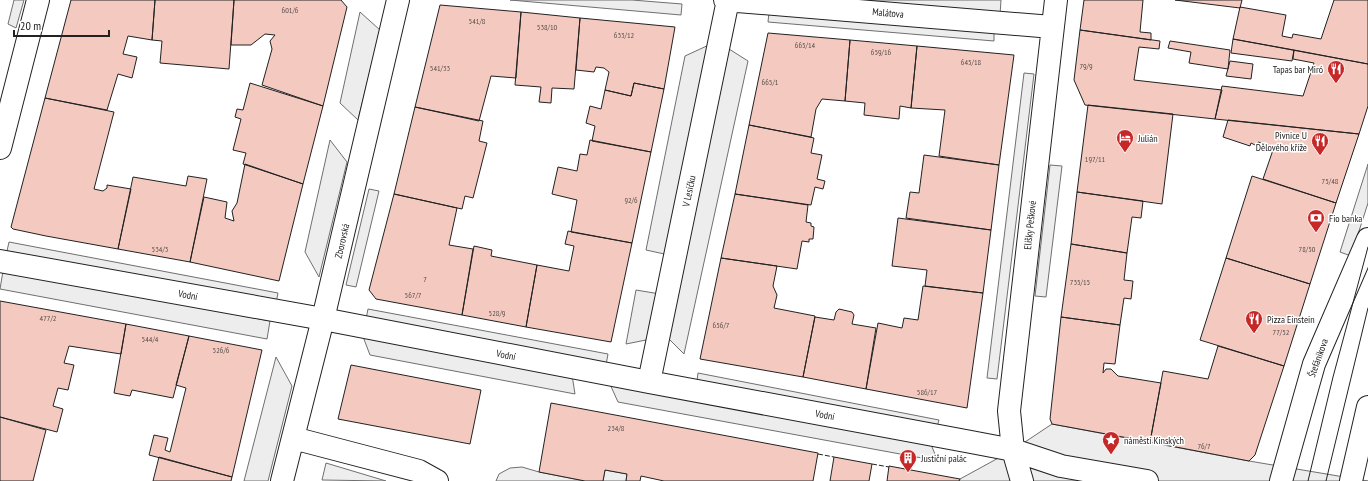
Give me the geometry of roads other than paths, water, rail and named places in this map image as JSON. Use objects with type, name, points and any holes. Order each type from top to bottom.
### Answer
[{"type":"street","points":[[0,148],[38,0]]},
{"type":"street","name":"Zborovská","points":[[282,481],[323,319],[398,0]]},
{"type":"street","name":"Malátova","points":[[725,0],[1052,27]]},
{"type":"street","name":"V Lesíčku","points":[[649,382],[728,0]]},
{"type":"street","name":"Elišky Peškové","points":[[1013,450],[1009,412],[1056,0]]},
{"type":"street","name":"Štefánikova","points":[[1281,481],[1314,364],[1368,239]]},
{"type":"street","name":"Vodní","points":[[0,261],[323,319],[1013,450]]},
{"type":"street","points":[[1351,481],[1368,407]]},
{"type":"street","points":[[293,438],[419,471],[438,481]]},
{"type":"street","points":[[1006,481],[1013,450]]},
{"type":"street","points":[[1013,450],[1022,481]]},
{"type":"street","points":[[1013,450],[1061,466],[1147,481]]},
{"type":"tram line","points":[[1308,481],[1333,377],[1368,247]]},
{"type":"tram line","points":[[1326,481],[1368,308]]},
{"type":"place","name":"Tapas bar Miró","points":[[1336,84]]},
{"type":"place","name":"Julián","points":[[1125,153]]},
{"type":"place","name":"Pivnice U Dělového kříže","points":[[1320,156]]},
{"type":"place","name":"Fio banka","points":[[1316,233]]},
{"type":"place","name":"Pizza Einstein","points":[[1254,334]]},
{"type":"place","name":"náměstí Kinských","points":[[1111,455]]},
{"type":"place","name":"Justiční palác","points":[[908,473]]}]
